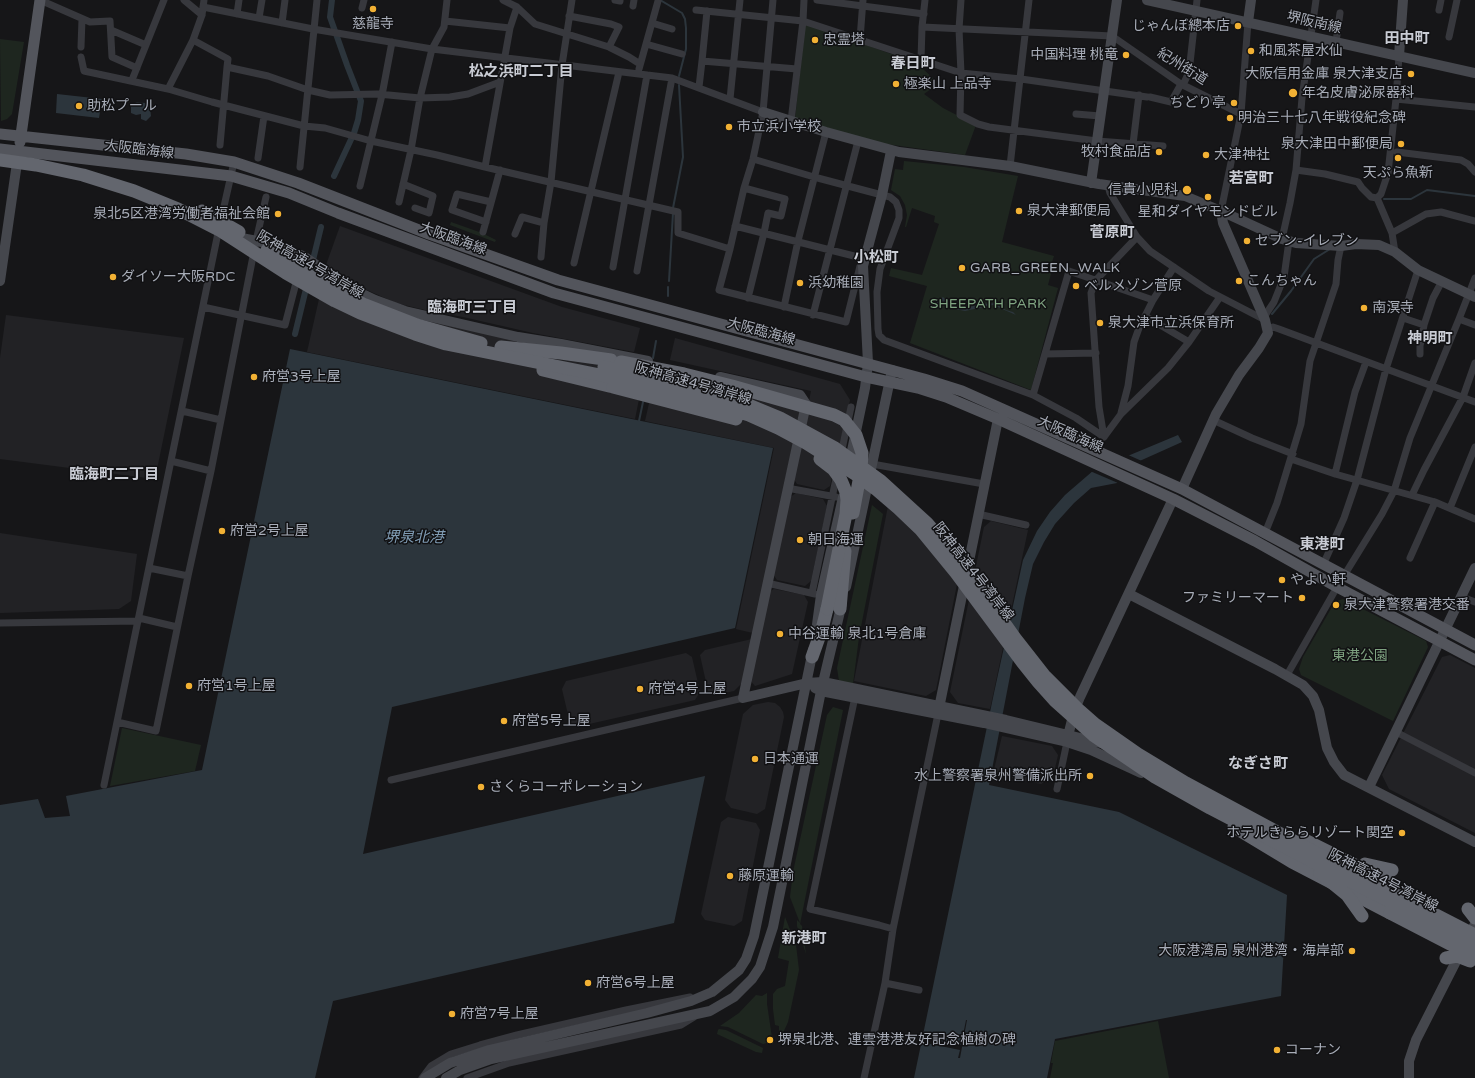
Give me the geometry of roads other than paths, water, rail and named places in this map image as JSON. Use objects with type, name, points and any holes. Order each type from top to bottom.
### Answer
[{"type":"highway","name":"阪神高速4号湾岸線","points":[[0,150],[84,166],[112,174],[160,192],[204,211],[224,222],[315,279],[363,304],[417,325],[501,347],[625,371],[676,383],[751,406],[780,418],[835,448],[881,481],[926,522],[964,566],[1029,656],[1053,685],[1095,724],[1138,754],[1242,814],[1474,924]]},
{"type":"highway","name":"阪神高速4号湾岸線","points":[[0,160],[36,165],[75,173],[157,200],[214,228],[286,273],[335,301],[387,324],[446,344],[610,377],[718,404],[778,428],[832,458],[877,490],[920,529],[956,573],[1030,672],[1055,701],[1093,735],[1133,763],[1210,808],[1469,946]]},
{"type":"highway","points":[[446,344],[501,360],[556,372],[732,418],[771,432],[822,460],[833,469],[841,480],[846,492],[847,500],[845,520],[827,609],[812,657]]},
{"type":"highway","points":[[501,347],[568,354],[684,374],[834,415],[844,420],[853,430],[858,440],[862,453],[862,460],[845,551],[840,610]]},
{"type":"highway","points":[[1210,808],[1288,852],[1323,875],[1347,895],[1362,916]]},
{"type":"highway","points":[[1242,814],[1391,876]]},
{"type":"highway","points":[[1234,827],[1292,862],[1475,957]]},
{"type":"highway","points":[[1303,839],[1391,876],[1474,924]]},
{"type":"highway","points":[[1446,958],[1457,956],[1475,964]]},
{"type":"main road","points":[[19,150],[40,0]]},
{"type":"main road","name":"大阪臨海線","points":[[0,134],[186,154],[234,162],[298,183],[429,234],[558,280],[868,363],[962,391],[1182,489],[1475,645]]},
{"type":"main road","name":"大阪臨海線","points":[[0,150],[19,150],[231,176],[289,193],[346,216],[554,293],[866,377],[918,388],[998,419],[1067,452],[1094,462],[1173,499],[1255,541],[1337,587],[1475,660]]},
{"type":"street","points":[[40,0],[90,22],[110,21],[112,57],[137,68]]},
{"type":"street","points":[[132,80],[163,0]]},
{"type":"street","points":[[184,0],[202,15]]},
{"type":"street","points":[[237,14],[239,0]]},
{"type":"street","points":[[259,18],[262,0]]},
{"type":"street","points":[[282,23],[285,0]]},
{"type":"street","points":[[300,167],[317,0]]},
{"type":"street","points":[[399,202],[411,150],[420,98],[429,68],[432,49],[444,26],[447,0]]},
{"type":"street","points":[[503,0],[516,8],[535,24],[608,47],[629,56],[640,64]]},
{"type":"street","points":[[541,258],[544,224],[551,182],[562,64],[572,0]]},
{"type":"street","points":[[730,99],[740,0]]},
{"type":"street","points":[[772,0],[763,112],[753,159],[744,188],[719,290],[813,315],[846,322],[880,194]]},
{"type":"street","points":[[792,121],[804,0]]},
{"type":"street","points":[[817,0],[863,3],[924,14]]},
{"type":"street","points":[[921,60],[925,0]]},
{"type":"street","points":[[961,0],[959,29],[961,73],[960,115],[978,124],[1014,130],[1097,141],[1163,146]]},
{"type":"street","points":[[1010,166],[1021,79],[1028,0]]},
{"type":"street","points":[[1091,183],[1117,0]]},
{"type":"street","name":"堺阪南線","points":[[1147,0],[1475,73]]},
{"type":"street","points":[[696,10],[803,21],[961,73],[1104,90],[1139,95],[1171,102],[1189,72],[1197,0]]},
{"type":"street","points":[[1182,489],[1213,420],[1239,374],[1265,338],[1265,322],[1223,223],[1221,211],[1241,114],[1251,0]]},
{"type":"street","points":[[1265,322],[1284,277],[1285,240],[1296,170],[1301,129],[1302,98],[1312,37],[1316,0]]},
{"type":"street","points":[[1377,198],[1381,194],[1394,151],[1403,0]]},
{"type":"street","points":[[1439,10],[1441,0]]},
{"type":"street","points":[[1449,37],[1457,0]]},
{"type":"street","points":[[638,74],[658,1]]},
{"type":"street","points":[[168,89],[193,40],[202,15],[204,3],[237,14],[313,29],[432,49],[619,72],[647,74],[676,79],[763,112],[826,132],[891,150],[1010,166],[1108,186],[1185,196],[1285,240],[1296,243],[1342,246],[1356,244],[1379,245],[1395,252],[1418,270],[1472,296]]},
{"type":"street","points":[[860,39],[863,3]]},
{"type":"street","points":[[485,167],[504,57],[516,8]]},
{"type":"street","points":[[699,87],[707,12]]},
{"type":"street","points":[[1336,42],[1340,13]]},
{"type":"street","points":[[569,16],[611,24],[619,28],[608,47]]},
{"type":"street","points":[[81,47],[82,19]]},
{"type":"street","points":[[445,21],[510,28]]},
{"type":"street","points":[[652,23],[672,29]]},
{"type":"street","points":[[922,27],[1112,36]]},
{"type":"street","points":[[111,30],[146,45]]},
{"type":"street","name":"紀州街道","points":[[1112,36],[1182,84],[1241,114]]},
{"type":"street","points":[[193,40],[228,59],[220,145]]},
{"type":"street","points":[[360,186],[382,95],[392,42]]},
{"type":"street","points":[[646,44],[682,54]]},
{"type":"street","points":[[81,57],[84,71],[132,80],[224,106],[304,126],[325,128],[371,141],[678,212],[678,233],[730,249]]},
{"type":"street","points":[[702,61],[797,69]]},
{"type":"street","points":[[227,67],[268,76],[308,90],[330,95],[382,95],[420,98],[450,97],[468,94],[500,82]]},
{"type":"street","points":[[574,262],[619,72]]},
{"type":"street","points":[[613,267],[647,74]]},
{"type":"street","points":[[637,271],[676,79]]},
{"type":"street","points":[[1133,144],[1139,95]]},
{"type":"street","points":[[1396,99],[1475,107]]},
{"type":"street","points":[[1076,114],[1100,116]]},
{"type":"street","points":[[258,158],[264,116]]},
{"type":"street","points":[[784,307],[798,241],[826,132]]},
{"type":"street","points":[[813,315],[858,141]]},
{"type":"street","points":[[0,281],[4,224],[19,150]]},
{"type":"street","points":[[423,1078],[450,1063],[489,1050],[648,1013],[691,1001],[703,996],[729,979],[739,970],[746,959],[754,936],[812,657],[816,594],[837,497],[866,377],[868,363],[864,266],[891,150]]},
{"type":"street","points":[[1394,151],[1461,160],[1468,164],[1475,172]]},
{"type":"street","points":[[753,159],[814,178],[880,194],[893,200],[898,206],[899,214],[880,269],[878,281],[876,310],[878,332],[881,338],[1033,395],[1076,418],[1104,437]]},
{"type":"street","points":[[104,785],[234,162]]},
{"type":"street","points":[[483,232],[500,170]]},
{"type":"street","points":[[1296,170],[1325,174],[1358,182],[1372,197],[1377,198]]},
{"type":"street","points":[[403,184],[434,196],[429,213],[415,208]]},
{"type":"street","points":[[1108,186],[1110,193],[1137,237],[1150,251],[1220,297],[1273,327],[1475,402]]},
{"type":"street","points":[[744,188],[785,199],[781,216],[768,213],[748,298]]},
{"type":"street","points":[[486,222],[452,210],[457,194],[491,202]]},
{"type":"street","points":[[117,722],[156,731],[211,471],[266,197]]},
{"type":"street","points":[[1377,198],[1392,233],[1395,252]]},
{"type":"street","points":[[1392,233],[1426,214],[1442,212],[1475,221]]},
{"type":"street","points":[[515,234],[522,217],[544,224]]},
{"type":"street","points":[[735,226],[862,258]]},
{"type":"street","points":[[218,233],[256,241],[308,259],[350,288],[375,300],[406,311],[518,337],[596,350],[800,395],[806,404],[743,698]]},
{"type":"street","points":[[1104,437],[1099,407],[1096,353],[1090,293],[1096,280],[1137,237]]},
{"type":"street","points":[[1265,533],[1277,503],[1301,424],[1310,361],[1336,284],[1338,260],[1342,246]]},
{"type":"street","points":[[203,307],[285,325],[308,259]]},
{"type":"street","points":[[1120,414],[1128,386],[1134,342],[1138,328],[1153,300],[1174,267]]},
{"type":"street","points":[[1323,565],[1344,518],[1357,480],[1386,369],[1418,270]]},
{"type":"street","points":[[1033,395],[1069,271],[1153,300]]},
{"type":"street","points":[[1287,675],[1394,491],[1410,438],[1460,319],[1472,296],[1475,278]]},
{"type":"street","points":[[1420,354],[1424,325],[1433,298],[1442,282]]},
{"type":"street","points":[[1104,437],[1120,414],[1168,368],[1189,342],[1220,297]]},
{"type":"street","points":[[1145,316],[1189,342]]},
{"type":"street","points":[[1402,318],[1424,325]]},
{"type":"street","points":[[1460,319],[1475,325]]},
{"type":"street","points":[[1045,354],[1096,353]]},
{"type":"street","points":[[1335,474],[1355,392],[1366,362]]},
{"type":"street","points":[[1412,495],[1463,397],[1475,363]]},
{"type":"street","points":[[446,1078],[460,1070],[491,1059],[710,1011],[723,1005],[734,997],[752,979],[760,967],[773,927],[822,687],[850,572],[892,370]]},
{"type":"street","points":[[837,497],[851,407]]},
{"type":"street","points":[[182,411],[221,420]]},
{"type":"street","points":[[864,1078],[885,983],[893,929],[998,419]]},
{"type":"street","points":[[1213,420],[1335,474],[1435,502],[1475,518]]},
{"type":"street","points":[[1450,508],[1475,447]]},
{"type":"street","points":[[171,462],[211,471]]},
{"type":"street","points":[[872,464],[984,484]]},
{"type":"street","points":[[787,488],[837,497]]},
{"type":"street","points":[[1057,788],[1074,712],[1080,697],[1173,499]]},
{"type":"street","points":[[1410,558],[1435,502]]},
{"type":"street","points":[[978,514],[1026,525]]},
{"type":"street","points":[[149,568],[188,576]]},
{"type":"street","points":[[1369,787],[1475,568]]},
{"type":"street","points":[[767,583],[816,594]]},
{"type":"street","points":[[1129,594],[1287,675],[1303,685],[1313,696],[1319,710],[1328,748],[1334,762],[1344,775],[1475,842]]},
{"type":"street","points":[[1462,597],[1475,602]]},
{"type":"street","points":[[0,623],[138,620],[177,627]]},
{"type":"street","points":[[391,780],[807,683],[856,697],[938,711]]},
{"type":"street","points":[[822,687],[1068,738],[1099,742],[1122,751],[1179,778],[1474,924],[1469,946],[1416,1040],[1410,1061],[1409,1078]]},
{"type":"street","points":[[856,697],[810,910],[893,929]]},
{"type":"street","points":[[1396,732],[1475,773]]},
{"type":"street","points":[[1068,738],[1136,770],[1234,827],[1469,946],[1475,953]]},
{"type":"street","points":[[885,983],[919,990]]},
{"type":"street","points":[[423,1078],[431,1066],[444,1058],[451,1054],[480,1045],[517,1035],[677,999],[703,996]]},
{"type":"street","points":[[467,1078],[509,1063],[681,1025],[698,1014]]},
{"type":"water","name":"助松プール","points":[[57,94],[102,99],[99,118],[56,113]]},
{"type":"water","points":[[137,102],[145,103],[150,108],[151,116],[146,121],[141,119],[141,114],[136,115],[131,113],[131,105]]},
{"type":"water","points":[[943,297],[950,304],[959,308],[995,303],[1016,315],[993,305],[965,311],[950,308],[943,304],[934,309],[933,306]]},
{"type":"water","name":"堺泉北港","points":[[290,349],[773,448],[735,628],[392,707],[363,854],[705,776],[674,923],[333,1001],[315,1078],[0,1078],[0,805],[38,799],[45,818],[70,816],[66,796],[202,770]]},
{"type":"water","points":[[1178,435],[1182,442],[1124,468],[1117,483],[1091,488],[1074,503],[1055,524],[1044,542],[1033,564],[1025,598],[989,785],[1119,812],[1287,895],[1281,996],[1055,1039],[1047,1078],[914,1078],[1023,560],[1037,531],[1050,512],[1065,495],[1094,470]]},
{"type":"waterway","points":[[332,0],[330,17],[361,101],[354,133],[334,176]]},
{"type":"waterway","points":[[660,0],[682,13],[685,19],[686,49],[679,76]]},
{"type":"waterway","points":[[673,208],[683,157],[679,85]]},
{"type":"waterway","points":[[1384,199],[1411,199],[1427,190],[1475,196]]},
{"type":"waterway","points":[[669,281],[673,213]]},
{"type":"waterway","points":[[295,334],[321,227]]},
{"type":"waterway","points":[[1272,314],[1314,259],[1330,249]]},
{"type":"waterway","points":[[668,287],[668,296]]},
{"type":"waterway","points":[[653,358],[656,341]]},
{"type":"waterway","points":[[639,421],[643,402]]},
{"type":"place","name":"慈龍寺","points":[[373,9]]},
{"type":"place","name":"じゃんぼ總本店","points":[[1238,26]]},
{"type":"place","name":"忠霊塔","points":[[815,40]]},
{"type":"place","name":"和風茶屋水仙","points":[[1251,51]]},
{"type":"place","name":"中国料理 桃竜","points":[[1126,55]]},
{"type":"place","name":"大阪信用金庫 泉大津支店","points":[[1411,74]]},
{"type":"place","name":"極楽山 上品寺","points":[[896,84]]},
{"type":"place","name":"年名皮膚泌尿器科","points":[[1293,93]]},
{"type":"place","name":"ぢどり亭","points":[[1234,103]]},
{"type":"place","name":"助松プール","points":[[79,106]]},
{"type":"place","name":"明治三十七八年戦役紀念碑","points":[[1230,118]]},
{"type":"place","name":"市立浜小学校","points":[[729,127]]},
{"type":"place","name":"泉大津田中郵便局","points":[[1401,144]]},
{"type":"place","name":"牧村食品店","points":[[1159,152]]},
{"type":"place","name":"大津神社","points":[[1206,155]]},
{"type":"place","name":"天ぷら魚新","points":[[1398,158]]},
{"type":"place","name":"信貴小児科","points":[[1187,190]]},
{"type":"place","name":"星和ダイヤモンドビル","points":[[1208,197]]},
{"type":"place","name":"泉大津郵便局","points":[[1019,211]]},
{"type":"place","name":"泉北5区港湾労働者福祉会館","points":[[278,214]]},
{"type":"place","name":"セブン-イレブン","points":[[1247,241]]},
{"type":"place","name":"GARB_GREEN_WALK","points":[[962,268]]},
{"type":"place","name":"ダイソー大阪RDC","points":[[113,277]]},
{"type":"place","name":"こんちゃん","points":[[1239,281]]},
{"type":"place","name":"浜幼稚園","points":[[800,283]]},
{"type":"place","name":"ベルメゾン菅原","points":[[1076,286]]},
{"type":"place","name":"南溟寺","points":[[1364,308]]},
{"type":"place","name":"泉大津市立浜保育所","points":[[1100,323]]},
{"type":"place","name":"府営3号上屋","points":[[254,377]]},
{"type":"place","name":"府営2号上屋","points":[[222,531]]},
{"type":"place","name":"朝日海運","points":[[800,540]]},
{"type":"place","name":"やよい軒","points":[[1282,580]]},
{"type":"place","name":"ファミリーマート","points":[[1302,598]]},
{"type":"place","name":"泉大津警察署港交番","points":[[1336,605]]},
{"type":"place","name":"中谷運輸 泉北1号倉庫","points":[[780,634]]},
{"type":"place","name":"府営1号上屋","points":[[189,686]]},
{"type":"place","name":"府営4号上屋","points":[[640,689]]},
{"type":"place","name":"府営5号上屋","points":[[504,721]]},
{"type":"place","name":"日本通運","points":[[755,759]]},
{"type":"place","name":"水上警察署泉州警備派出所","points":[[1090,776]]},
{"type":"place","name":"さくらコーポレーション","points":[[481,787]]},
{"type":"place","name":"ホテルきららリゾート関空","points":[[1402,833]]},
{"type":"place","name":"藤原運輸","points":[[730,876]]},
{"type":"place","name":"大阪港湾局 泉州港湾・海岸部","points":[[1352,951]]},
{"type":"place","name":"府営6号上屋","points":[[588,983]]},
{"type":"place","name":"府営7号上屋","points":[[452,1014]]},
{"type":"place","name":"堺泉北港、連雲港港友好記念植樹の碑","points":[[770,1040]]},
{"type":"place","name":"コーナン","points":[[1277,1050]]},
{"type":"district","name":"田中町","points":[[1407,39]]},
{"type":"district","name":"春日町","points":[[913,64]]},
{"type":"district","name":"松之浜町二丁目","points":[[521,72]]},
{"type":"district","name":"若宮町","points":[[1251,179]]},
{"type":"district","name":"菅原町","points":[[1112,233]]},
{"type":"district","name":"小松町","points":[[876,258]]},
{"type":"district","name":"臨海町三丁目","points":[[472,308]]},
{"type":"district","name":"神明町","points":[[1430,339]]},
{"type":"district","name":"臨海町二丁目","points":[[114,475]]},
{"type":"district","name":"東港町","points":[[1322,545]]},
{"type":"district","name":"なぎさ町","points":[[1258,764]]},
{"type":"district","name":"新港町","points":[[804,939]]},
{"type":"park label","name":"SHEEPATH PARK","points":[[988,304]]},
{"type":"park label","name":"東港公園","points":[[1360,656]]}]
